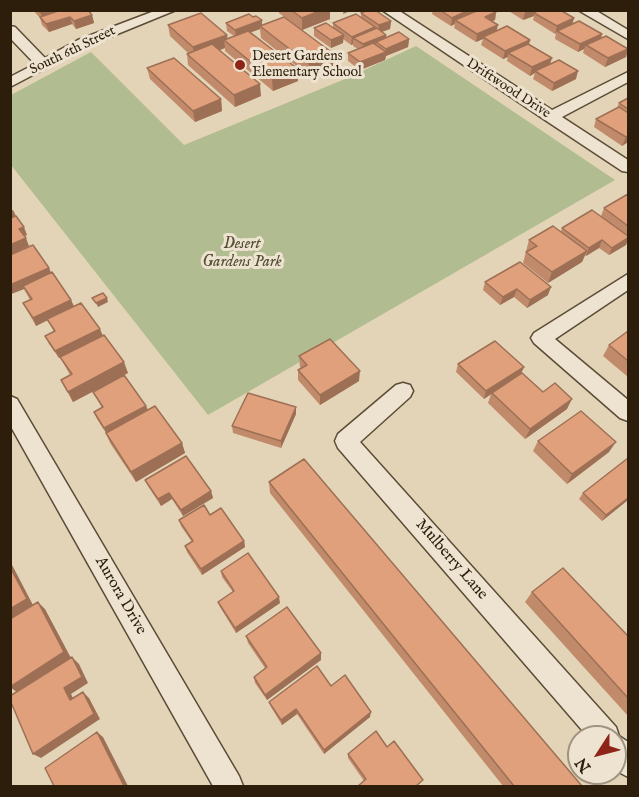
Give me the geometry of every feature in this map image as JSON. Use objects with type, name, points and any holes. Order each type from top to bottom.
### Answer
[{"type":"street","name":"South 6th Street","points":[[10,83],[105,33],[171,10]]},
{"type":"street","name":"Driftwood Drive","points":[[388,10],[628,167]]},
{"type":"street","points":[[584,10],[628,35]]},
{"type":"street","points":[[10,30],[43,64]]},
{"type":"street","points":[[550,117],[628,76]]},
{"type":"street","points":[[628,281],[541,338],[628,412]]},
{"type":"street","name":"Mulberry Lane","points":[[403,391],[346,441],[595,725]]},
{"type":"street","name":"Aurora Drive","points":[[10,405],[229,786]]},
{"type":"green space","name":"Desert Gardens Park","points":[[416,46],[615,180],[208,415],[11,165],[11,95],[91,52],[184,145],[345,79]]},
{"type":"building","points":[[61,10],[88,10],[92,15],[74,21],[70,17],[46,24],[40,17]]},
{"type":"building","points":[[291,10],[322,10],[302,18]]},
{"type":"building","points":[[375,10],[391,21],[379,25],[361,13]]},
{"type":"building","points":[[440,10],[469,10],[452,18]]},
{"type":"building","points":[[479,10],[496,12],[485,17],[498,25],[477,34],[455,20]]},
{"type":"building","points":[[539,10],[560,10],[574,18],[557,26],[534,13]]},
{"type":"building","points":[[201,13],[227,35],[193,47],[168,25]]},
{"type":"building","points":[[249,14],[262,20],[235,30],[226,23]]},
{"type":"building","points":[[356,14],[375,27],[352,37],[333,23]]},
{"type":"building","points":[[284,17],[334,54],[309,64],[260,26]]},
{"type":"building","points":[[579,21],[602,34],[580,44],[557,31]]},
{"type":"building","points":[[326,23],[344,35],[331,40],[314,28]]},
{"type":"building","points":[[507,26],[530,40],[505,51],[483,37]]},
{"type":"building","points":[[377,28],[386,35],[363,44],[353,38]]},
{"type":"building","points":[[248,31],[298,69],[272,79],[224,40]]},
{"type":"building","points":[[399,32],[409,39],[386,49],[376,42]]},
{"type":"building","points":[[606,36],[628,49],[608,58],[586,45]]},
{"type":"building","points":[[373,43],[386,52],[360,62],[348,53]]},
{"type":"building","points":[[212,44],[260,84],[234,95],[187,54]]},
{"type":"building","points":[[528,44],[552,58],[532,67],[508,53]]},
{"type":"building","points":[[174,58],[221,99],[193,111],[147,68]]},
{"type":"building","points":[[559,60],[578,71],[554,83],[535,71]]},
{"type":"building","points":[[628,98],[628,109],[619,103]]},
{"type":"building","points":[[619,107],[628,113],[628,136],[626,137],[596,119]]},
{"type":"building","points":[[628,194],[628,226],[604,208]]},
{"type":"building","points":[[592,210],[628,238],[612,248],[602,240],[589,248],[562,228]]},
{"type":"building","points":[[16,216],[24,227],[19,229],[26,238],[10,245],[10,218]]},
{"type":"building","points":[[553,226],[587,251],[552,272],[526,252],[537,246],[529,240]]},
{"type":"building","points":[[33,245],[49,268],[10,285],[10,255]]},
{"type":"building","points":[[520,262],[551,287],[530,300],[517,289],[503,297],[485,282]]},
{"type":"building","points":[[52,272],[71,300],[33,318],[23,303],[32,299],[23,286]]},
{"type":"building","points":[[103,293],[107,298],[96,303],[92,298]]},
{"type":"building","points":[[81,303],[100,329],[55,351],[45,336],[55,331],[47,319]]},
{"type":"building","points":[[628,331],[628,361],[609,345]]},
{"type":"building","points":[[104,335],[124,362],[68,392],[61,380],[72,374],[60,357]]},
{"type":"building","points":[[330,339],[360,371],[320,395],[298,370],[307,365],[299,356]]},
{"type":"building","points":[[495,341],[524,367],[486,391],[458,364]]},
{"type":"building","points":[[522,373],[543,392],[555,383],[572,399],[530,429],[492,393]]},
{"type":"building","points":[[124,375],[146,406],[104,428],[94,412],[103,407],[93,392]]},
{"type":"building","points":[[248,393],[296,407],[281,441],[232,426]]},
{"type":"building","points":[[155,406],[182,443],[131,472],[106,433]]},
{"type":"building","points":[[581,411],[616,442],[572,474],[538,441]]},
{"type":"building","points":[[186,456],[211,491],[181,510],[169,493],[158,499],[145,480]]},
{"type":"building","points":[[628,458],[628,498],[606,515],[583,493]]},
{"type":"building","points":[[304,459],[567,768],[567,785],[582,786],[514,786],[269,482]]},
{"type":"building","points":[[204,505],[210,515],[221,508],[244,541],[201,569],[185,546],[193,541],[179,520]]},
{"type":"building","points":[[248,553],[279,597],[235,628],[218,602],[234,591],[221,571]]},
{"type":"building","points":[[10,567],[27,599],[10,609]]},
{"type":"building","points":[[563,568],[628,636],[628,698],[532,592]]},
{"type":"building","points":[[38,602],[64,652],[10,687],[10,619]]},
{"type":"building","points":[[287,607],[321,653],[265,695],[254,677],[267,667],[246,636]]},
{"type":"building","points":[[72,657],[82,677],[64,688],[70,700],[83,692],[94,714],[33,754],[10,696]]},
{"type":"building","points":[[317,666],[331,686],[345,675],[371,712],[324,750],[296,709],[281,720],[269,702]]},
{"type":"building","points":[[376,731],[387,747],[394,741],[423,780],[416,786],[358,786],[366,779],[348,754]]},
{"type":"building","points":[[97,732],[124,786],[54,786],[45,768]]},
{"type":"place","name":"Desert Gardens Elementary School","points":[[240,65]]}]
